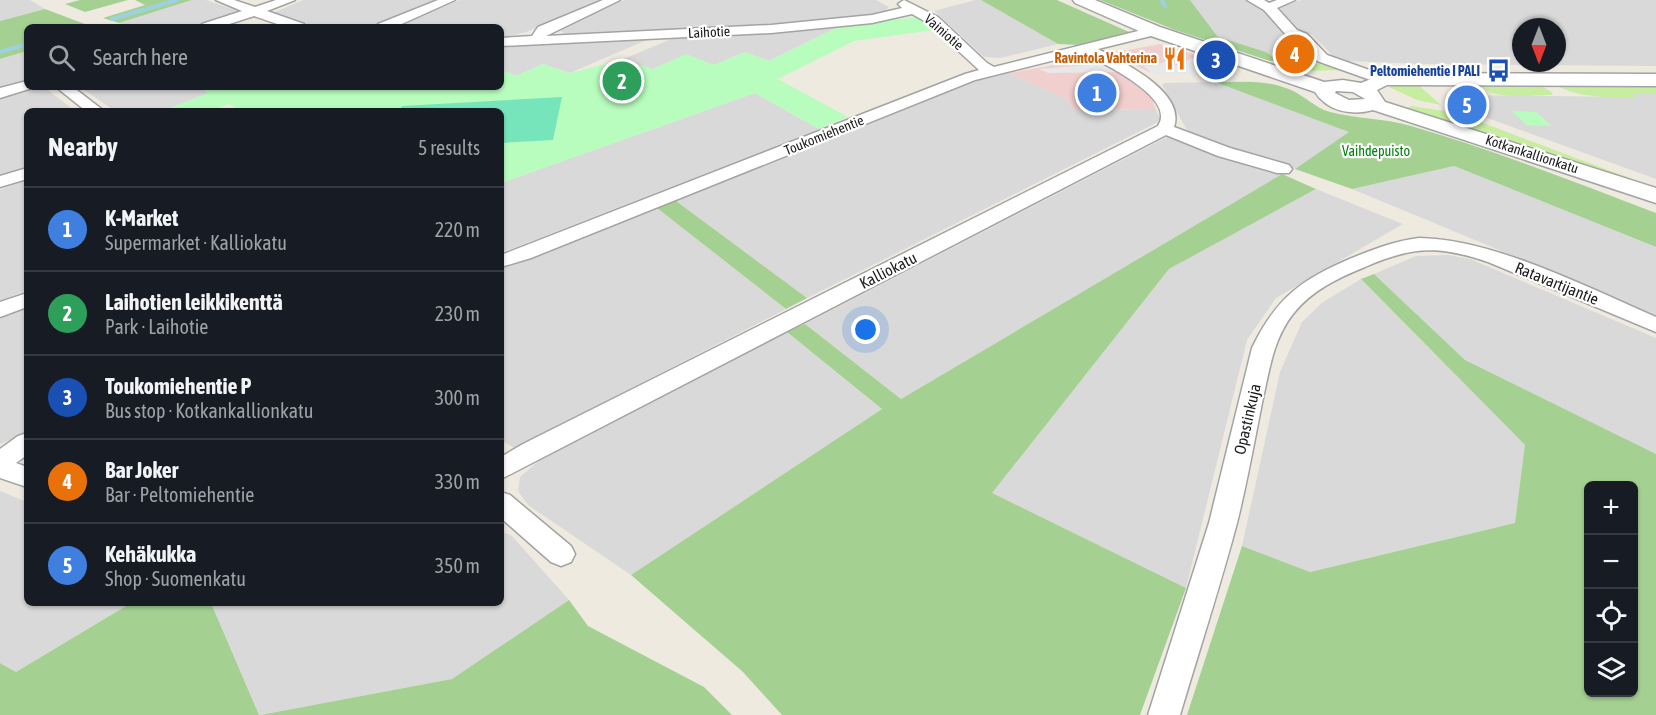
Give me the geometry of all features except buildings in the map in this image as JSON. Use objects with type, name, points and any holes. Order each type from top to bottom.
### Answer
[{"type":"street","points":[[222,0],[290,24]]},
{"type":"street","points":[[216,24],[289,0]]},
{"type":"street","points":[[390,24],[449,0]]},
{"type":"street","points":[[536,40],[543,30],[614,0]]},
{"type":"street","name":"Vainiotie","points":[[894,0],[933,20],[982,66],[990,70]]},
{"type":"street","points":[[1081,0],[1154,31],[1325,89],[1339,85],[1367,97],[1384,80]]},
{"type":"street","points":[[1253,0],[1269,7],[1292,33],[1302,37],[1322,58],[1384,80],[1656,80]]},
{"type":"street","points":[[1269,7],[1289,0]]},
{"type":"street","name":"Laihotie","points":[[504,42],[802,27],[872,19],[915,9]]},
{"type":"street","name":"Toukomiehentie","points":[[504,260],[990,70],[1154,31]]},
{"type":"street","points":[[1086,49],[1127,71],[1154,91],[1170,117],[1170,122],[1165,129],[1224,152],[1283,169]]},
{"type":"street","points":[[0,93],[24,86]]},
{"type":"street","points":[[67,90],[92,108]]},
{"type":"street","name":"Kotkankallionkatu","points":[[1367,97],[1656,196]]},
{"type":"street","name":"Kalliokatu","points":[[504,467],[1165,129]]},
{"type":"street","points":[[0,182],[24,173]]},
{"type":"street","name":"Opastinkuja","points":[[1164,715],[1223,523],[1263,348],[1272,326],[1288,305],[1305,290],[1335,272],[1403,246],[1435,244],[1457,246]]},
{"type":"street","name":"Ratavartijantie","points":[[1457,246],[1480,252],[1656,325]]},
{"type":"street","points":[[0,310],[24,299]]},
{"type":"street","points":[[0,462],[24,443]]},
{"type":"street","points":[[0,468],[24,476]]},
{"type":"street","points":[[504,505],[561,554]]},
{"type":"shaded area","points":[[0,0],[30,0],[45,9],[0,21]]},
{"type":"shaded area","points":[[192,0],[206,0],[236,10],[235,13],[204,24],[119,23]]},
{"type":"shaded area","points":[[303,0],[439,0],[380,24],[306,24],[273,13]]},
{"type":"shaded area","points":[[460,0],[606,0],[526,32],[504,37],[504,24],[401,24]]},
{"type":"shaded area","points":[[625,0],[876,0],[889,7],[885,12],[878,14],[784,25],[573,34],[565,34],[560,30],[562,26]]},
{"type":"shaded area","points":[[981,0],[1058,44],[1000,58],[984,57],[934,11]]},
{"type":"shaded area","points":[[1190,0],[1244,0],[1257,4],[1313,60],[1277,60],[1266,52],[1219,38]]},
{"type":"shaded area","points":[[1302,0],[1656,0],[1656,66],[1566,65],[1566,18],[1512,18],[1512,65],[1346,61],[1332,55],[1313,35],[1301,32],[1279,8]]},
{"type":"shaded area","points":[[838,27],[769,61],[745,52],[714,65],[686,55],[653,69],[621,60],[674,38]]},
{"type":"shaded area","points":[[651,38],[570,73],[543,64],[516,76],[504,71],[504,44]]},
{"type":"shaded area","points":[[1160,44],[1239,69],[1222,72],[1149,72],[1112,53]]},
{"type":"shaded area","points":[[24,52],[24,81],[0,89],[0,59]]},
{"type":"shaded area","points":[[1191,58],[1221,68],[1212,74],[1154,75],[1143,66],[1158,65],[1165,61],[1179,66]]},
{"type":"shaded area","points":[[1096,59],[1136,82],[1152,98],[1156,110],[1073,109],[1067,99],[1009,73]]},
{"type":"shaded area","points":[[1111,65],[1120,72],[1048,73],[1039,69]]},
{"type":"shaded area","points":[[1009,73],[1067,99],[1073,109],[1156,110],[1160,119],[807,298],[676,201],[979,80]]},
{"type":"shaded area","points":[[1215,82],[1350,132],[1295,169],[1188,132],[1162,85],[1165,83]]},
{"type":"shaded area","points":[[48,90],[71,108],[24,108],[24,167],[0,176],[0,98],[19,92]]},
{"type":"shaded area","points":[[84,90],[204,90],[209,93],[170,108],[111,108]]},
{"type":"shaded area","points":[[755,93],[819,129],[504,250],[504,182]]},
{"type":"shaded area","points":[[1632,94],[1656,94],[1656,179],[1460,108],[1445,95],[1635,97]]},
{"type":"shaded area","points":[[1169,136],[1218,155],[1282,174],[901,399],[805,324]]},
{"type":"shaded area","points":[[1454,166],[1656,247],[1656,315],[1352,189]]},
{"type":"shaded area","points":[[24,181],[24,291],[0,301],[0,190]]},
{"type":"shaded area","points":[[1316,189],[1403,224],[1276,298],[1247,340],[1186,588],[991,493],[1169,269]]},
{"type":"shaded area","points":[[657,208],[786,309],[514,448],[504,442],[504,266]]},
{"type":"shaded area","points":[[1448,255],[1470,259],[1656,338],[1656,454],[1465,360],[1374,274],[1416,256]]},
{"type":"shaded area","points":[[1361,279],[1526,446],[1515,523],[1310,572],[1242,546],[1280,372],[1302,322],[1323,302]]},
{"type":"shaded area","points":[[24,309],[24,434],[0,444],[0,319]]},
{"type":"shaded area","points":[[787,332],[882,409],[631,575],[528,505],[518,491],[520,477],[542,458]]},
{"type":"shaded area","points":[[0,491],[24,501],[24,606],[126,606],[16,672],[0,663]]},
{"type":"shaded area","points":[[504,532],[512,536],[569,600],[452,679],[259,715],[212,606],[504,606]]},
{"type":"green space","points":[[80,0],[128,0],[85,12],[65,4]]},
{"type":"green space","points":[[135,0],[192,0],[119,23],[103,18],[145,5]]},
{"type":"green space","points":[[981,0],[1057,0],[1129,32],[1128,35],[1080,45],[1058,44]]},
{"type":"green space","points":[[1100,0],[1190,0],[1218,37],[1266,52],[1277,60],[1270,61],[1175,30]]},
{"type":"green space","points":[[45,9],[85,24],[24,24],[24,52],[0,59],[0,21]]},
{"type":"green space","points":[[916,17],[921,18],[934,30],[854,41],[778,79],[848,117],[819,129],[755,93],[504,182],[504,108],[237,108],[229,104],[218,108],[170,108],[208,93],[204,90],[504,90],[504,71],[516,76],[543,64],[570,73],[621,60],[653,69],[686,54],[714,65],[745,52],[769,61],[838,27]]},
{"type":"green space","points":[[1316,63],[1339,70],[1310,71],[1280,64]]},
{"type":"green space","name":"Vaihdepuisto","points":[[1215,82],[1253,82],[1282,86],[1330,112],[1411,126],[1473,145],[1565,178],[1656,213],[1656,247],[1454,166],[1352,189],[1295,169],[1349,132]]},
{"type":"green space","points":[[1402,83],[1416,83],[1441,105],[1417,100],[1389,87]]},
{"type":"green space","points":[[1480,84],[1539,84],[1553,93],[1534,96],[1502,95],[1492,93]]},
{"type":"green space","points":[[1555,84],[1656,84],[1656,94],[1633,94],[1637,97],[1594,96],[1573,92]]},
{"type":"green space","points":[[562,97],[553,140],[504,143],[504,108],[401,108],[402,106]]},
{"type":"green space","points":[[1412,106],[1444,111],[1475,120],[1656,188],[1656,192],[1406,108]]},
{"type":"green space","points":[[1512,111],[1536,112],[1552,126],[1527,125]]},
{"type":"green space","points":[[1282,174],[1316,189],[1169,269],[992,493],[1186,588],[1140,715],[782,715],[743,672],[631,575],[882,409],[787,332],[805,324],[901,399]]},
{"type":"green space","points":[[676,201],[807,298],[786,309],[657,208]]},
{"type":"green space","points":[[1374,274],[1465,360],[1656,454],[1656,715],[1187,715],[1242,546],[1310,572],[1515,523],[1525,445],[1361,279]]},
{"type":"green space","points":[[569,600],[588,626],[704,687],[732,715],[260,715],[452,679]]},
{"type":"green space","points":[[126,606],[212,606],[259,715],[0,715],[0,663],[16,672]]},
{"type":"waterway","points":[[112,19],[177,0]]},
{"type":"waterway","points":[[1162,0],[1165,6]]},
{"type":"waterway","points":[[0,52],[24,45]]},
{"type":"place","name":"Bar Joker","points":[[1295,54]]},
{"type":"place","name":"Ravintola Vahterina","points":[[1175,58]]},
{"type":"place","name":"Toukomiehentie P","points":[[1216,60]]},
{"type":"place","name":"Peltomiehentie I PALI","points":[[1498,71]]},
{"type":"place","name":"Laihotien leikkikenttä","points":[[622,81]]},
{"type":"place","name":"K-Market","points":[[1097,93]]},
{"type":"place","name":"Kehäkukka","points":[[1467,105]]}]
